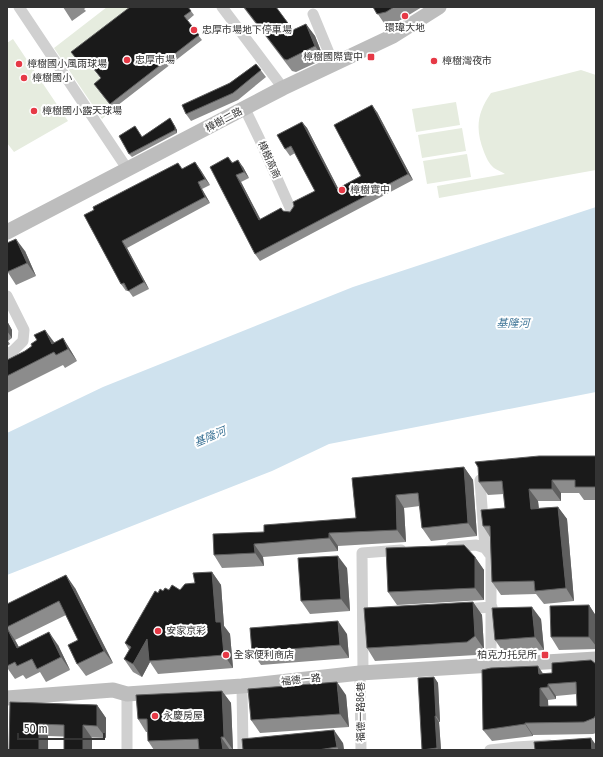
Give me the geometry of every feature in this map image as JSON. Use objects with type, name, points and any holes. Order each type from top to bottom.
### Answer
[{"type":"street","points":[[19,7],[128,170]]},
{"type":"street","points":[[222,7],[283,88]]},
{"type":"street","name":"樟樹二路","points":[[7,232],[283,88],[393,36],[439,7]]},
{"type":"street","points":[[312,14],[334,65]]},
{"type":"street","name":"樟樹高商","points":[[245,109],[292,212]]},
{"type":"street","points":[[7,296],[24,330],[23,341],[13,351],[7,354]]},
{"type":"street","points":[[480,480],[484,548]]},
{"type":"street","points":[[437,548],[476,545],[484,548],[491,556],[491,665]]},
{"type":"street","name":"福德一路86巷","points":[[361,750],[362,673],[366,614],[362,553],[413,550]]},
{"type":"street","points":[[454,609],[492,607]]},
{"type":"street","name":"福德一路","points":[[7,698],[112,690],[127,694],[242,686],[362,673],[596,660]]},
{"type":"street","points":[[242,686],[243,750]]},
{"type":"street","points":[[127,694],[127,750]]},
{"type":"street","points":[[490,750],[558,744]]},
{"type":"shaded area","points":[[107,7],[139,7],[83,68],[89,64],[104,83],[97,88],[113,109],[102,119],[54,48]]},
{"type":"shaded area","name":"樟樹國小露天球場","points":[[13,39],[68,121],[14,152],[7,143],[7,43]]},
{"type":"shaded area","points":[[581,70],[596,75],[596,170],[439,198],[437,186],[505,174],[494,168],[489,162],[479,136],[480,114],[491,93]]},
{"type":"shaded area","points":[[456,102],[460,125],[416,132],[412,109]]},
{"type":"shaded area","points":[[462,128],[466,151],[422,158],[418,135]]},
{"type":"shaded area","points":[[467,154],[471,177],[427,184],[423,161]]},
{"type":"water","name":"基隆河","points":[[596,207],[596,392],[329,444],[272,471],[7,575],[7,433],[103,387],[353,287]]},
{"type":"building","name":"忠厚市場","points":[[130,7],[188,7],[191,11],[184,16],[199,35],[110,104],[94,84],[101,78],[86,59],[80,63],[71,52]]},
{"type":"building","points":[[244,7],[276,7],[293,30],[306,24],[315,46],[287,60],[284,59]]},
{"type":"building","points":[[373,7],[394,7],[386,12],[377,14]]},
{"type":"building","points":[[256,64],[261,70],[233,93],[186,114],[182,105],[230,83]]},
{"type":"building","points":[[372,105],[408,174],[255,254],[210,167],[228,157],[232,163],[238,160],[244,172],[236,175],[259,220],[281,208],[283,211],[290,212],[294,206],[293,202],[315,191],[291,146],[285,149],[277,135],[302,122],[337,189],[361,176],[334,125]]},
{"type":"building","points":[[170,118],[175,130],[129,154],[119,136],[135,126],[142,137]]},
{"type":"building","points":[[195,162],[205,179],[198,182],[205,197],[122,241],[144,282],[128,291],[124,283],[121,284],[84,215],[94,210],[93,207],[178,163],[182,169]]},
{"type":"building","points":[[16,239],[27,263],[7,272],[7,243]]},
{"type":"building","points":[[45,330],[52,344],[63,338],[68,349],[56,355],[54,352],[7,376],[7,360],[32,346],[31,344],[37,340],[34,335]]},
{"type":"building","points":[[539,456],[596,456],[596,487],[575,487],[575,480],[552,480],[552,489],[529,489],[531,509],[558,507],[566,588],[535,591],[534,581],[492,582],[490,526],[483,526],[481,510],[505,508],[502,481],[479,482],[478,467],[475,462]]},
{"type":"building","points":[[464,467],[468,523],[422,528],[418,493],[396,495],[397,530],[329,533],[329,538],[254,544],[255,553],[214,555],[213,534],[264,532],[264,525],[356,518],[352,478]]},
{"type":"building","points":[[464,545],[475,557],[475,588],[388,592],[386,548]]},
{"type":"building","points":[[338,556],[341,599],[301,601],[298,558]]},
{"type":"building","points":[[212,572],[216,622],[221,622],[224,655],[149,661],[147,639],[133,664],[124,659],[131,647],[125,643],[155,591],[158,593],[160,589],[163,591],[165,588],[169,590],[172,585],[180,590],[185,584],[195,583],[193,573]]},
{"type":"building","points":[[66,575],[104,651],[77,664],[68,645],[78,640],[59,601],[7,627],[7,604]]},
{"type":"building","points":[[473,602],[475,636],[467,642],[367,648],[364,608]]},
{"type":"building","points":[[589,605],[589,637],[551,637],[550,606]]},
{"type":"building","points":[[532,607],[535,637],[495,640],[492,608]]},
{"type":"building","points":[[338,621],[340,645],[252,652],[250,628]]},
{"type":"building","points":[[7,628],[17,648],[49,632],[61,657],[37,669],[32,659],[17,666],[15,662],[7,666]]},
{"type":"building","points":[[591,660],[596,664],[596,715],[594,718],[584,722],[525,723],[483,730],[482,670],[491,668],[538,666],[539,674],[552,673],[552,663]],"holes":[[[576,682],[577,706],[540,706],[540,688],[548,687],[548,684]]]},
{"type":"building","points":[[434,677],[437,748],[422,750],[418,678]]},
{"type":"building","points":[[337,682],[340,714],[251,720],[248,689]]},
{"type":"building","points":[[222,691],[224,737],[221,737],[223,750],[199,750],[198,739],[148,741],[147,719],[138,719],[136,695]]},
{"type":"building","points":[[10,702],[97,705],[97,726],[83,725],[83,750],[64,750],[64,725],[39,724],[39,750],[9,750]]},
{"type":"building","points":[[334,730],[337,747],[318,750],[243,750],[242,739]]},
{"type":"building","points":[[591,738],[592,750],[535,750],[534,742]]},
{"type":"place","name":"環瑋大地","points":[[405,16]]},
{"type":"place","name":"忠厚市場地下停車場","points":[[194,30]]},
{"type":"place","name":"樟樹國際實中","points":[[371,57]]},
{"type":"place","name":"忠厚市場","points":[[127,60]]},
{"type":"place","name":"樟樹灣夜市","points":[[434,61]]},
{"type":"place","name":"樟樹國小風雨球場","points":[[19,64]]},
{"type":"place","name":"樟樹國小","points":[[24,78]]},
{"type":"place","name":"樟樹國小露天球場","points":[[34,111]]},
{"type":"place","name":"樟樹實中","points":[[342,190]]},
{"type":"place","name":"安家京彩","points":[[158,631]]},
{"type":"place","name":"全家便利商店","points":[[226,655]]},
{"type":"place","name":"柏克力托兒所","points":[[545,655]]},
{"type":"place","name":"永慶房屋","points":[[155,716]]}]
